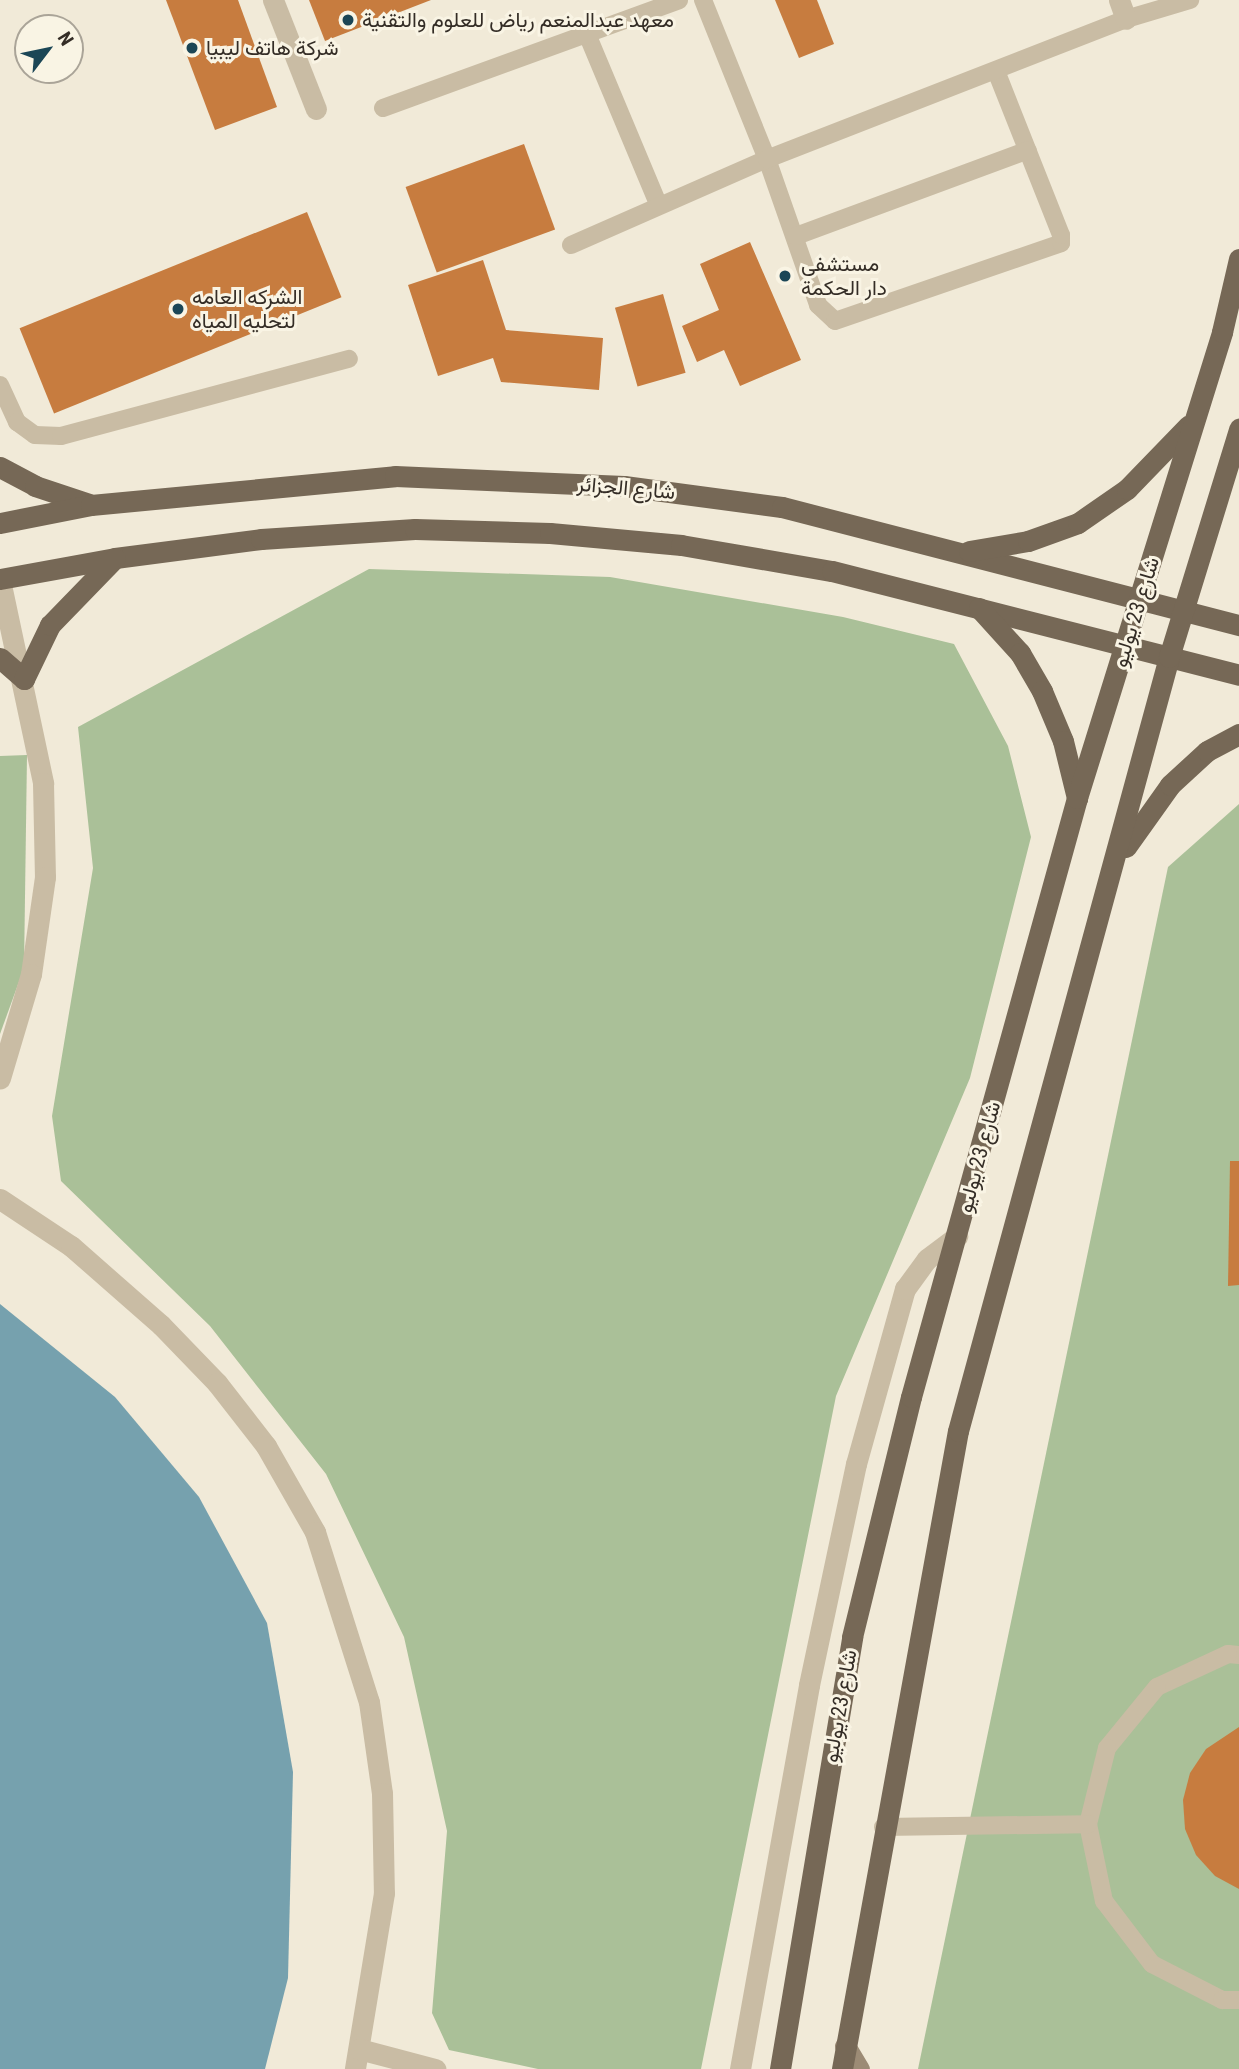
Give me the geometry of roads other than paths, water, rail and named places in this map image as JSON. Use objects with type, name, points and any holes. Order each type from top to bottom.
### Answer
[{"type":"main road","name":"شارع 23 يوليو","points":[[780,2069],[852,1637],[911,1398],[1077,798],[1142,597],[1192,421],[1222,332],[1239,259]]},
{"type":"main road","points":[[960,552],[1028,541],[1079,523],[1126,489],[1192,421]]},
{"type":"main road","points":[[842,2069],[883,1827],[958,1431],[1170,657],[1239,429]]},
{"type":"main road","points":[[1232,454],[1239,481]]},
{"type":"main road","points":[[0,467],[35,486],[91,505]]},
{"type":"main road","name":"شارع الجزائر","points":[[0,523],[91,505],[395,476],[624,486],[782,507],[1142,597],[1239,625]]},
{"type":"main road","points":[[0,579],[115,558],[261,539],[415,529],[550,533],[764,558],[1127,643],[1239,675]]},
{"type":"main road","points":[[0,658],[24,679],[50,625],[115,558]]},
{"type":"main road","points":[[979,608],[1020,653],[1042,691],[1063,741],[1077,798]]},
{"type":"main road","points":[[1114,866],[1170,785],[1207,751],[1239,734]]},
{"type":"street","points":[[273,0],[316,108]]},
{"type":"street","points":[[0,579],[24,679],[43,783],[45,877],[32,974],[0,1078]]},
{"type":"street","points":[[0,1199],[71,1246],[208,1373],[266,1446],[315,1532],[369,1702],[382,1793],[384,1893],[357,2059],[435,2069]]},
{"type":"street","points":[[740,2069],[809,1685],[856,1464],[905,1289],[927,1259],[957,1236]]},
{"type":"street","points":[[845,2046],[859,2069]]},
{"type":"lane","points":[[383,108],[679,0]]},
{"type":"lane","points":[[703,0],[767,159],[818,305],[835,321],[1055,247],[1061,235],[996,71]]},
{"type":"lane","points":[[571,244],[767,159],[996,71],[1122,10],[1190,0]]},
{"type":"lane","points":[[587,34],[659,206]]},
{"type":"lane","points":[[796,236],[1028,150]]},
{"type":"lane","points":[[0,385],[17,422],[35,435],[61,436],[349,359]]},
{"type":"lane","points":[[1239,1654],[1228,1654],[1157,1687],[1107,1748],[1088,1824],[1104,1901],[1152,1964],[1222,2000],[1239,2000]]},
{"type":"lane","points":[[883,1827],[1088,1824]]},
{"type":"water","points":[[0,1304],[115,1397],[199,1497],[267,1623],[293,1772],[288,1978],[265,2069],[0,2069]]},
{"type":"place","name":"معهد عبدالمنعم رياض للعلوم والتقنية","points":[[348,20]]},
{"type":"place","name":"شركة هاتف ليبيا","points":[[192,48]]},
{"type":"place","name":"مستشفى دار الحكمة","points":[[785,276]]},
{"type":"place","name":"الشركه العامه لتحليه المياه","points":[[178,309]]}]
